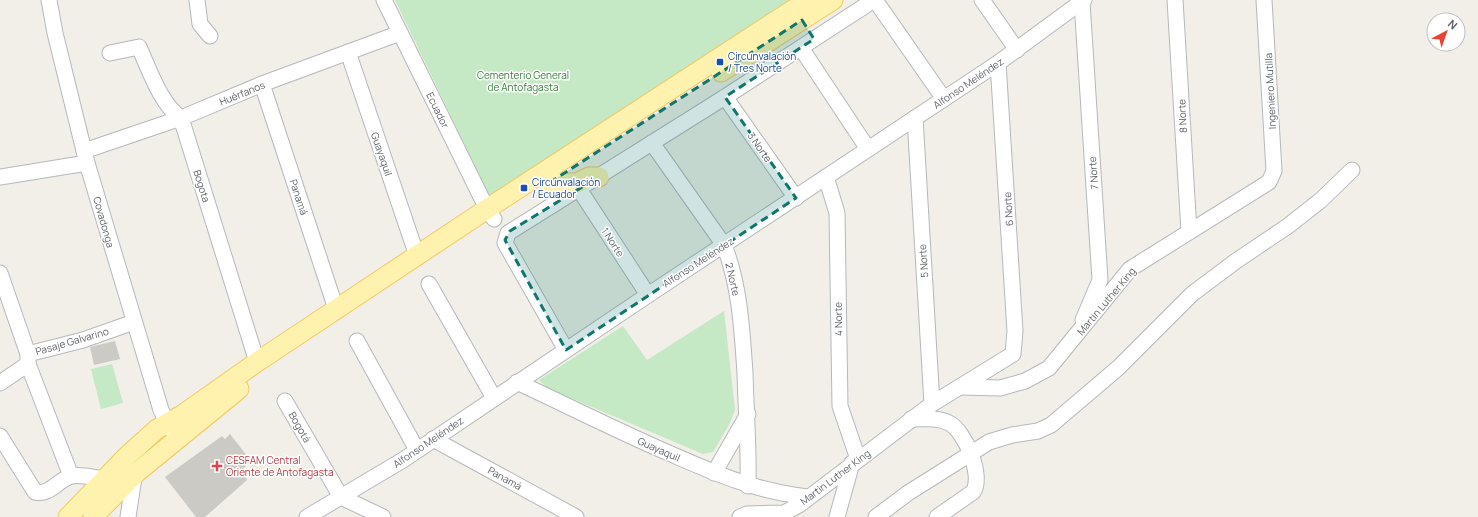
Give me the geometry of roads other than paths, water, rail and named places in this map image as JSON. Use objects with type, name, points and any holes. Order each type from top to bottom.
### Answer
[{"type":"main road","points":[[68,517],[128,455],[157,429],[173,430],[491,214],[801,10],[833,0]]},
{"type":"main road","points":[[93,517],[136,473],[173,430],[182,415],[257,362],[417,256],[491,214],[549,184],[801,10]]},
{"type":"main road","points":[[549,184],[577,183],[589,177],[599,176]]},
{"type":"street","name":"Covadonga","points":[[50,0],[55,33],[85,157],[161,410],[173,430]]},
{"type":"street","points":[[197,0],[200,24],[210,36]]},
{"type":"street","name":"Ecuador","points":[[384,0],[491,214]]},
{"type":"street","points":[[566,350],[506,243],[506,236],[510,231],[579,190],[875,0],[944,99]]},
{"type":"street","points":[[982,0],[1017,50]]},
{"type":"street","name":"8 Norte","points":[[1175,0],[1189,231]]},
{"type":"street","name":"Ingeniero Mutilla","points":[[1264,0],[1274,171],[1269,182]]},
{"type":"street","name":"Alfonso Meléndez","points":[[307,517],[417,450],[517,382],[796,198],[1017,50],[1083,1]]},
{"type":"street","name":"7 Norte","points":[[1074,339],[1100,280],[1083,1]]},
{"type":"street","points":[[801,10],[814,39]]},
{"type":"street","name":"Huérfanos","points":[[0,177],[85,157],[262,84],[400,33]]},
{"type":"street","name":"Bogota","points":[[110,53],[139,47],[155,84],[172,113],[181,118],[257,362]]},
{"type":"street","points":[[801,48],[868,149]]},
{"type":"street","name":"Guayaquil","points":[[348,52],[417,256]]},
{"type":"street","name":"6 Norte","points":[[998,63],[1015,331],[1013,354]]},
{"type":"street","name":"Panamá","points":[[262,84],[336,309]]},
{"type":"street","name":"3 Norte","points":[[725,97],[796,198]]},
{"type":"street","name":"5 Norte","points":[[914,118],[932,404]]},
{"type":"street","name":"2 Norte","points":[[652,143],[724,245],[731,262],[737,291],[743,337],[748,414],[748,486]]},
{"type":"street","points":[[876,517],[908,493],[989,442],[1012,435],[1038,431],[1051,425],[1118,368],[1192,294],[1236,261],[1288,226],[1321,200],[1352,170]]},
{"type":"street","name":"4 Norte","points":[[826,177],[837,213],[840,406],[855,461]]},
{"type":"street","name":"Martin Luther King","points":[[961,387],[1000,388],[1025,381],[1049,368],[1130,269],[1269,182]]},
{"type":"street","name":"1 Norte","points":[[579,190],[648,295]]},
{"type":"street","points":[[0,273],[28,359],[71,476]]},
{"type":"street","points":[[429,284],[494,398]]},
{"type":"street","name":"Pasaje Galvarino","points":[[0,383],[28,359],[134,322]]},
{"type":"street","points":[[357,341],[417,450]]},
{"type":"street","name":"Martin Luther King","points":[[740,517],[747,514],[784,513],[799,505],[808,496],[932,404],[1013,354]]},
{"type":"street","name":"Guayaquil","points":[[517,382],[714,473],[748,486],[778,493],[808,496]]},
{"type":"street","name":"Bogotá","points":[[285,401],[341,497]]},
{"type":"street","points":[[714,473],[748,414]]},
{"type":"street","points":[[911,419],[937,419],[949,423],[957,430],[970,454],[976,471],[976,487],[973,492],[937,517]]},
{"type":"street","points":[[0,436],[35,492],[41,494],[48,491],[71,476],[104,479]]},
{"type":"street","name":"Panamá","points":[[433,439],[576,517]]},
{"type":"street","points":[[128,455],[136,473],[128,517]]},
{"type":"street","points":[[837,517],[855,461]]},
{"type":"street","points":[[341,497],[383,517]]},
{"type":"place","name":"Circunvalación / Tres Norte","points":[[720,62]]},
{"type":"place","name":"Circunvalación / Ecuador","points":[[524,188]]},
{"type":"place","name":"CESFAM Central Oriente de Antofagasta","points":[[217,466]]},
{"type":"park label","name":"Cementerio General de Antofagasta","points":[[523,80]]}]
